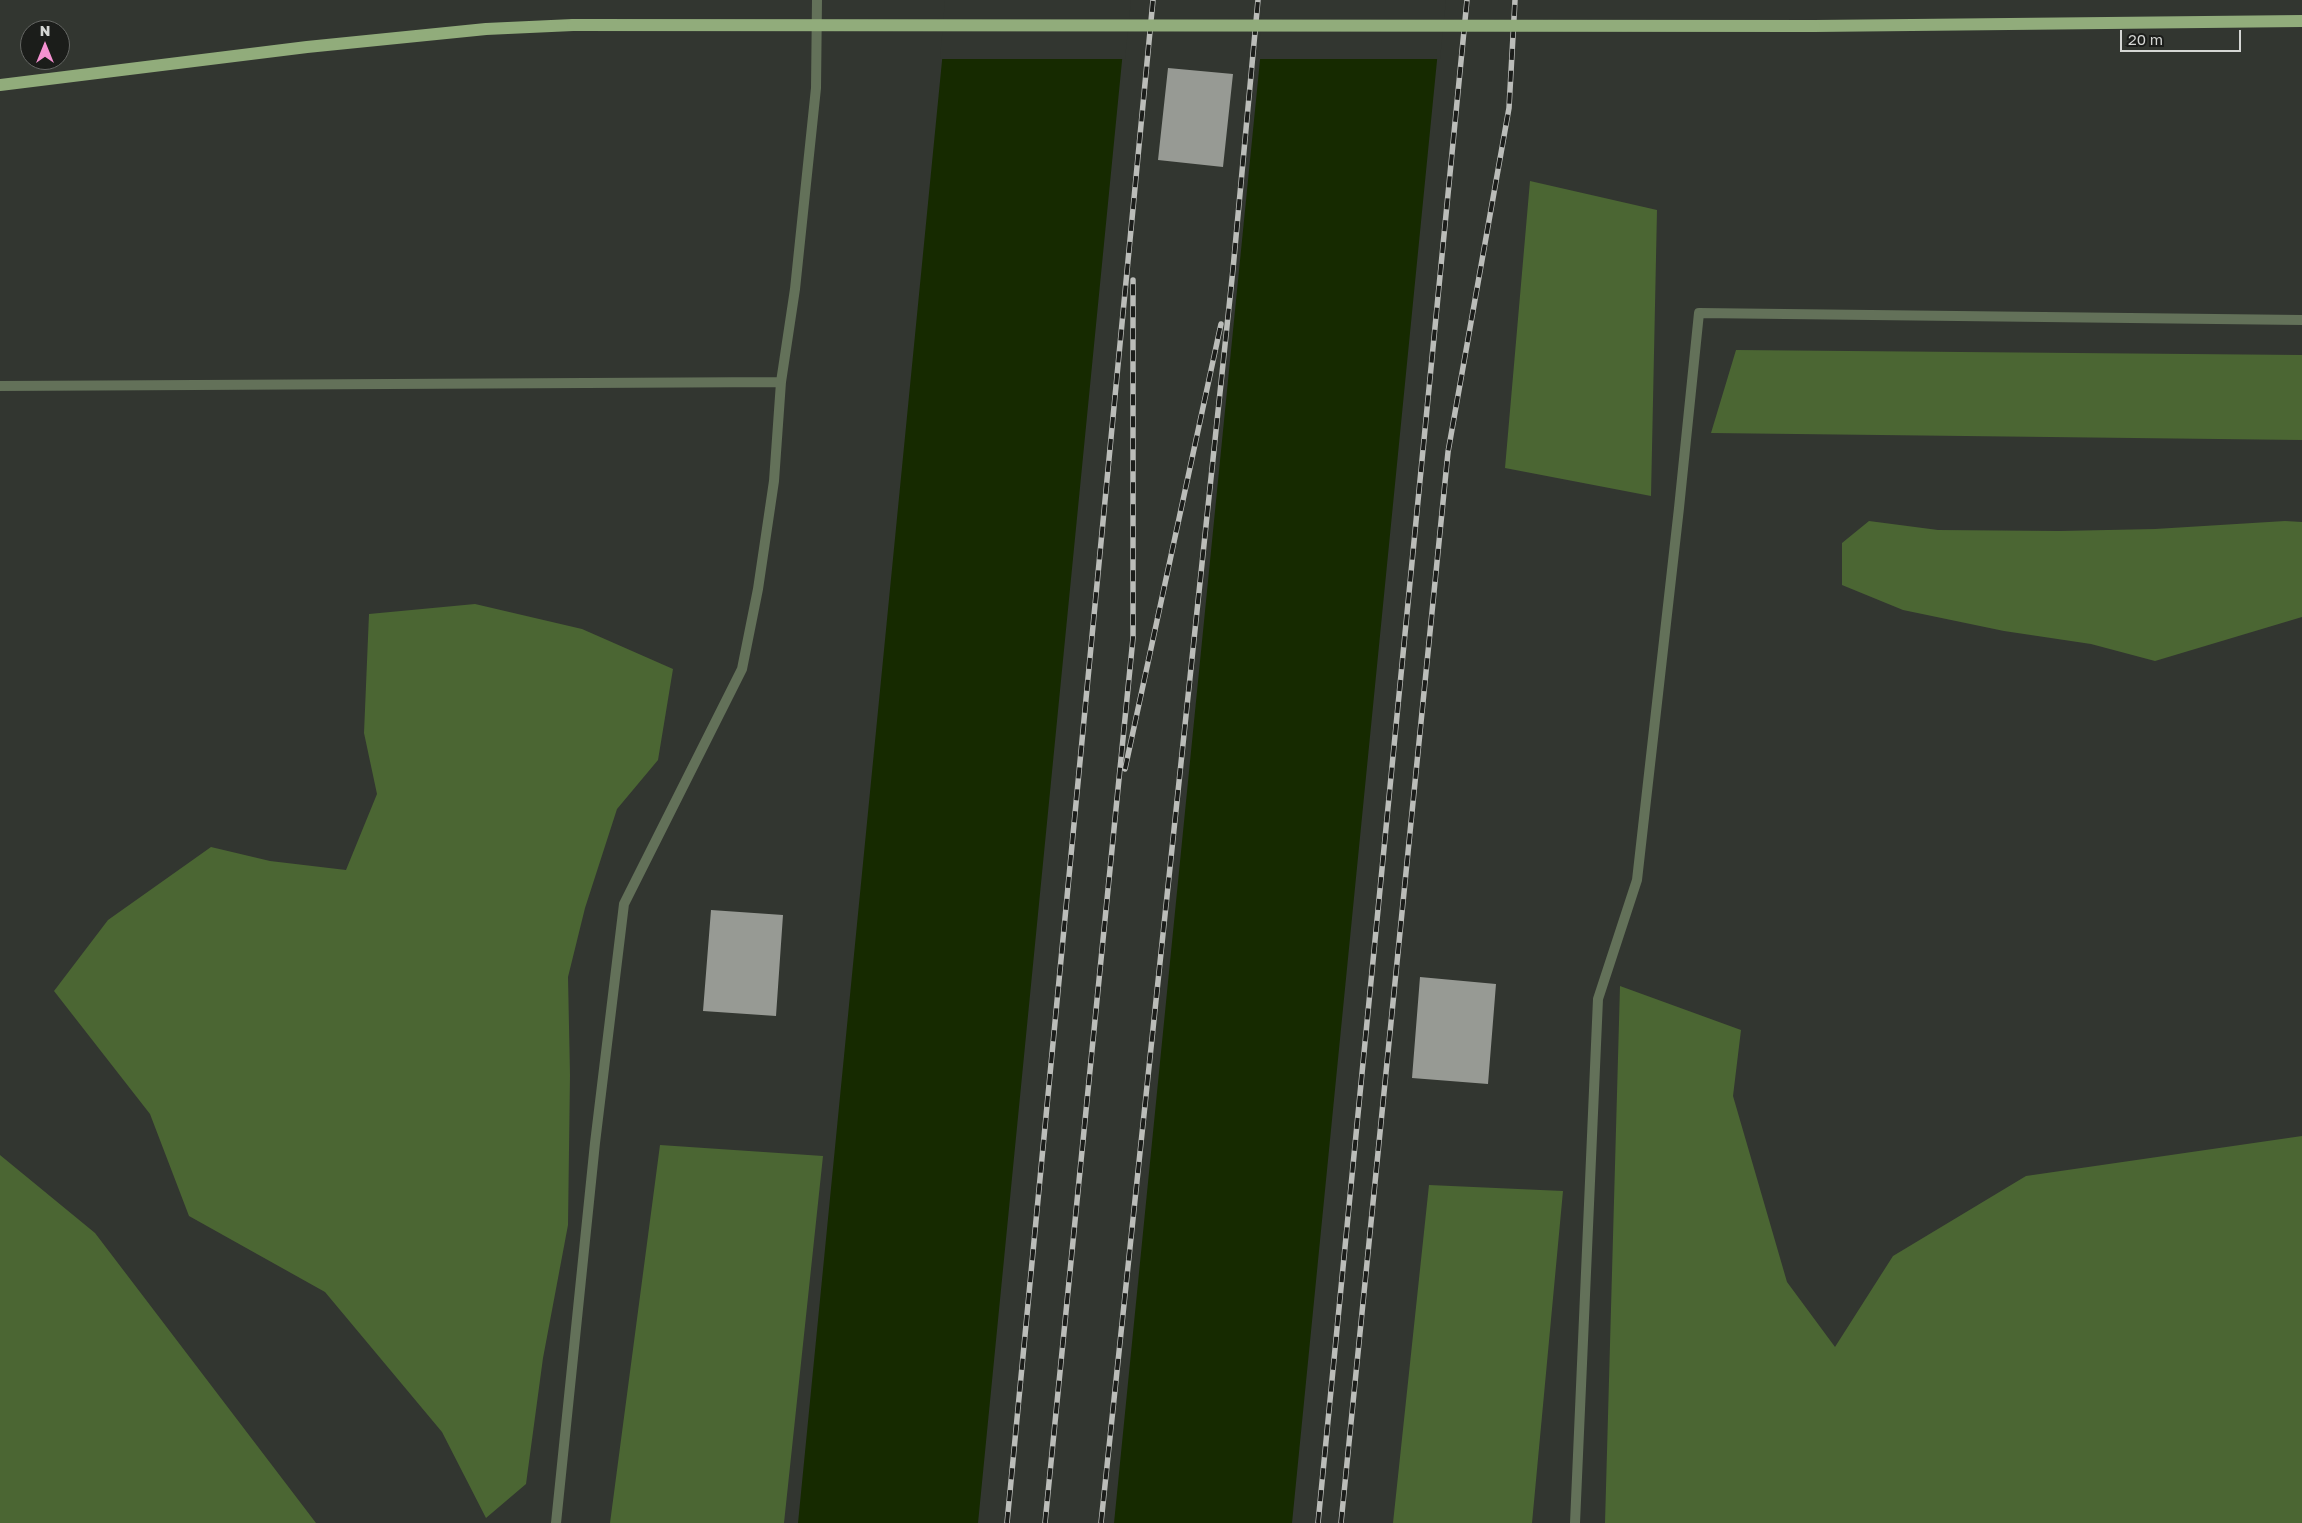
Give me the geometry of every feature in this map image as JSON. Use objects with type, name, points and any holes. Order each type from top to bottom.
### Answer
[{"type":"main road","points":[[0,85],[326,45],[486,29],[573,25],[1814,26],[2302,22]]},
{"type":"lane","points":[[556,1523],[595,1143],[624,904],[742,669],[758,589],[774,481],[781,382],[796,289],[815,98],[817,0]]},
{"type":"lane","points":[[1575,1523],[1598,999],[1637,880],[1699,313],[2302,320]]},
{"type":"lane","points":[[0,386],[781,382]]},
{"type":"lane","points":[[551,1523],[557,1511]]},
{"type":"shaded area","points":[[948,0],[1128,0],[978,1523],[798,1523]]},
{"type":"shaded area","points":[[1266,0],[1443,0],[1292,1523],[1114,1523]]},
{"type":"shaded area","points":[[1530,181],[1657,210],[1651,496],[1505,468]]},
{"type":"shaded area","points":[[1736,350],[2302,355],[2302,440],[1711,433]]},
{"type":"shaded area","points":[[1869,521],[1938,530],[2060,531],[2155,529],[2285,521],[2302,522],[2302,617],[2155,661],[2091,644],[2004,631],[1903,610],[1842,585],[1842,543]]},
{"type":"shaded area","points":[[475,604],[582,629],[673,669],[658,760],[617,809],[585,908],[568,977],[570,1075],[568,1225],[543,1358],[526,1484],[486,1518],[442,1432],[325,1292],[189,1216],[150,1114],[54,991],[108,920],[211,847],[270,861],[346,870],[377,794],[364,733],[369,614]]},
{"type":"shaded area","points":[[1620,986],[1741,1030],[1733,1096],[1787,1282],[1835,1347],[1893,1256],[2026,1176],[2302,1136],[2302,1523],[1605,1523]]},
{"type":"shaded area","points":[[660,1145],[823,1156],[784,1523],[610,1523]]},
{"type":"shaded area","points":[[0,1155],[95,1233],[316,1523],[0,1523]]},
{"type":"shaded area","points":[[1429,1185],[1563,1191],[1532,1523],[1393,1523]]},
{"type":"pier","points":[[945,0],[1131,0],[1125,59],[940,59]]},
{"type":"pier","points":[[1263,0],[1446,0],[1440,59],[1258,59]]},
{"type":"building","points":[[1168,68],[1233,74],[1223,167],[1158,160]]},
{"type":"building","points":[[711,910],[783,915],[776,1016],[703,1011]]},
{"type":"building","points":[[1420,977],[1496,984],[1488,1084],[1412,1078]]},
{"type":"railway","points":[[1007,1523],[1153,0]]},
{"type":"railway","points":[[1101,1523],[1233,269],[1258,0]]},
{"type":"railway","points":[[1318,1523],[1467,0]]},
{"type":"railway","points":[[1341,1523],[1448,452],[1509,108],[1515,0]]},
{"type":"railway","points":[[1045,1523],[1133,638],[1133,280]]},
{"type":"railway","points":[[1125,769],[1221,324]]}]
